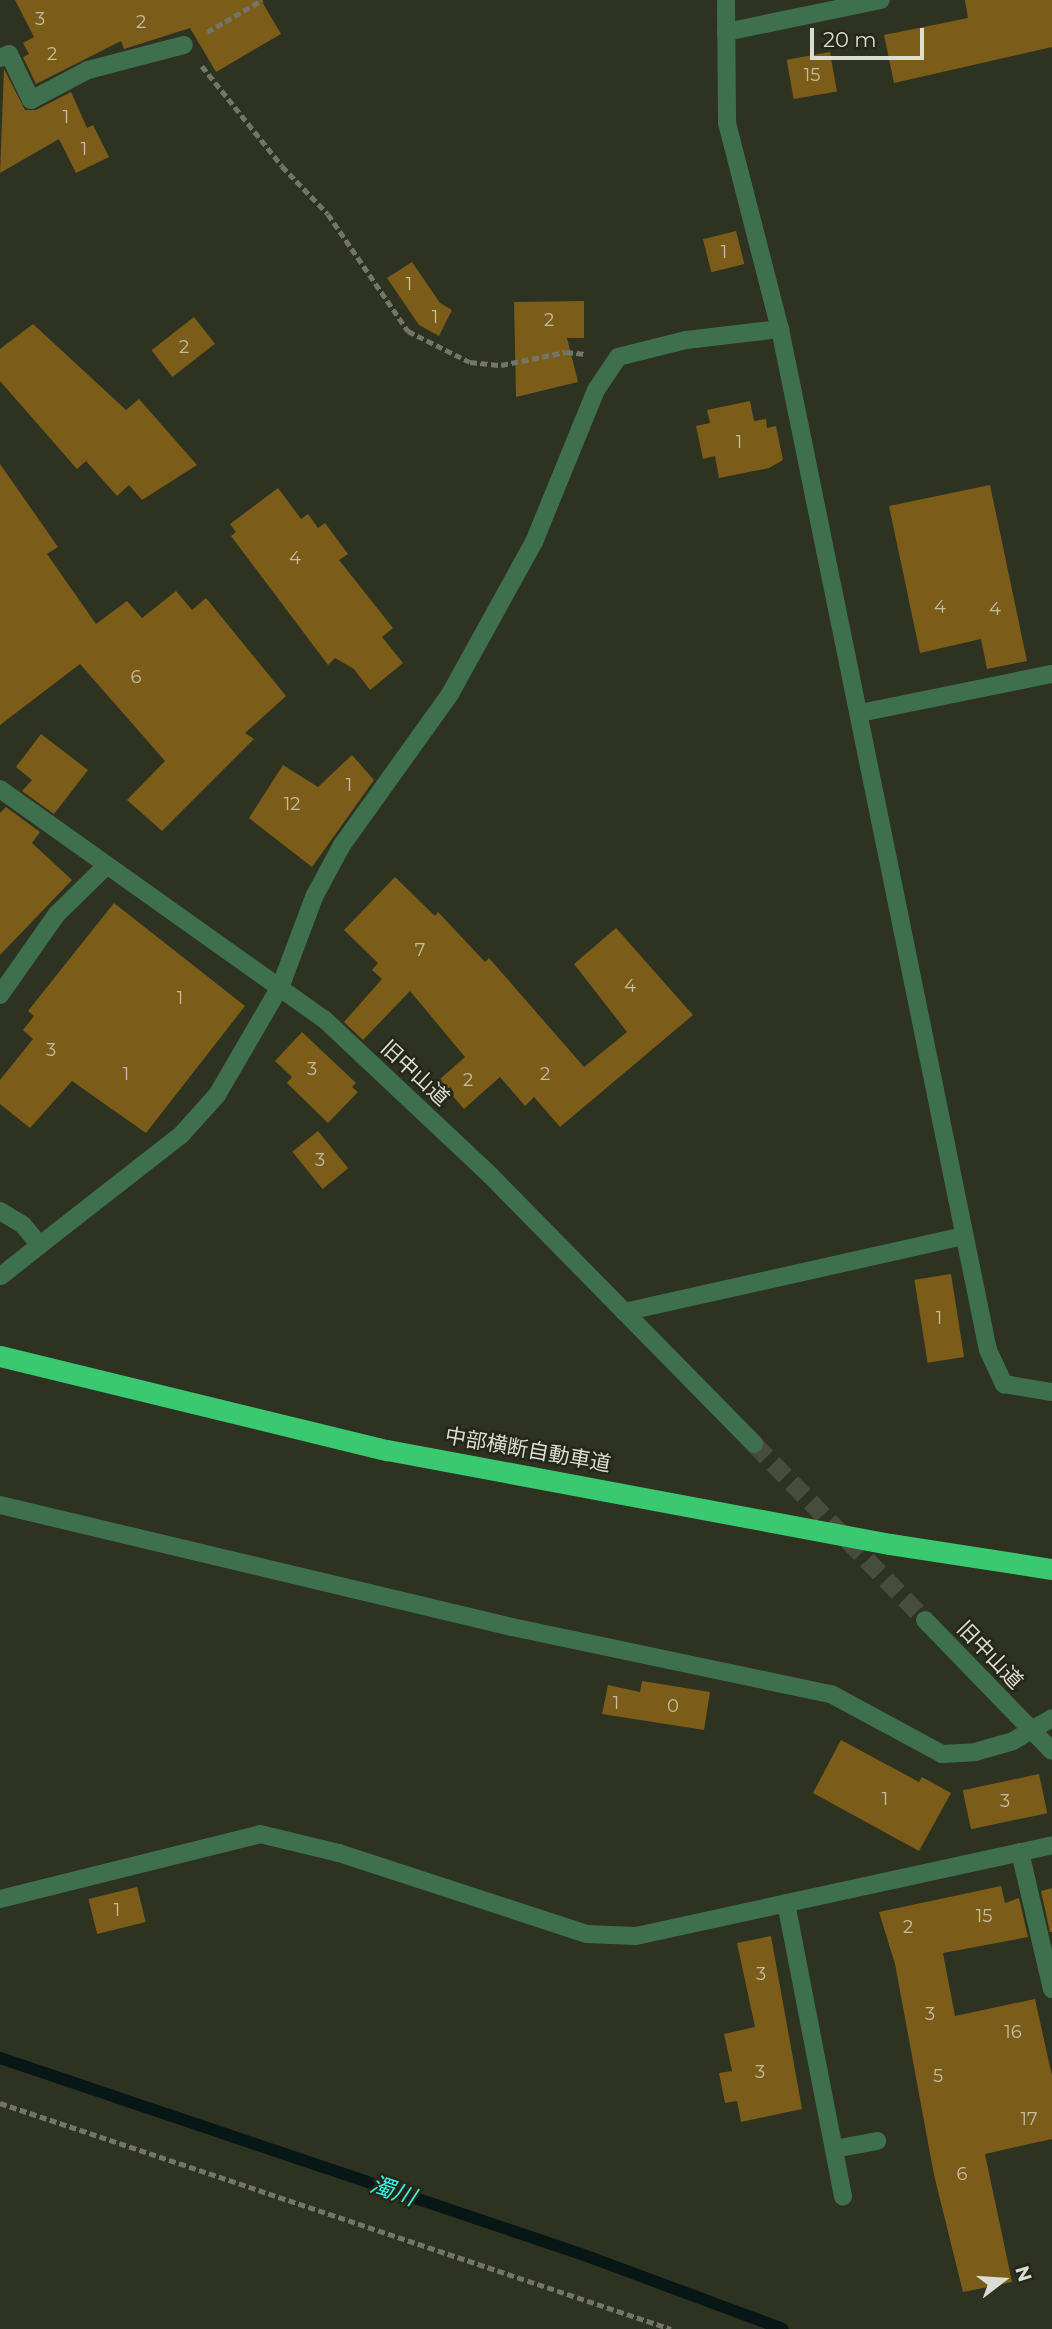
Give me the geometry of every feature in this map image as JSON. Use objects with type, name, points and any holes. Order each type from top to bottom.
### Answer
[{"type":"highway","name":"中部横断自動車道","points":[[0,1356],[387,1450],[890,1544],[1052,1569]]},
{"type":"street","points":[[726,0],[727,123],[780,329],[993,1369],[1004,1384],[1052,1392]]},
{"type":"street","points":[[726,32],[881,0]]},
{"type":"street","points":[[0,58],[9,54],[31,100],[88,69],[184,45]]},
{"type":"street","points":[[1,1276],[181,1135],[217,1095],[281,985],[314,897],[342,845],[450,694],[534,542],[596,390],[618,357],[686,340],[780,329]]},
{"type":"street","points":[[860,713],[1052,674]]},
{"type":"street","name":"旧中山道","points":[[0,789],[106,866],[281,985],[324,1019],[490,1175],[754,1444]]},
{"type":"street","points":[[0,995],[57,914],[106,866]]},
{"type":"street","points":[[0,1211],[23,1225],[40,1245]]},
{"type":"street","points":[[624,1312],[964,1236]]},
{"type":"street","points":[[0,1505],[512,1627],[831,1694],[942,1754],[975,1752],[1032,1731],[1052,1718]]},
{"type":"street","name":"旧中山道","points":[[925,1620],[1052,1751]]},
{"type":"street","points":[[0,1899],[260,1833],[339,1853],[587,1934],[636,1936],[1052,1845]]},
{"type":"street","points":[[1020,1852],[1052,1989]]},
{"type":"street","points":[[786,1903],[843,2197]]},
{"type":"street","points":[[834,2149],[877,2141]]},
{"type":"path","points":[[262,0],[184,45],[282,166],[328,214],[408,331],[470,362],[501,365],[566,352],[618,357]]},
{"type":"path","points":[[0,2103],[671,2329]]},
{"type":"building","points":[[15,0],[261,0],[281,34],[216,72],[190,28],[124,49],[121,41],[36,84],[23,57],[29,54],[23,43],[34,37]]},
{"type":"building","points":[[965,0],[1052,0],[1052,47],[894,83],[884,35],[968,18]]},
{"type":"building","points":[[830,52],[837,91],[794,99],[787,60]]},
{"type":"building","points":[[4,69],[25,110],[36,110],[71,92],[87,128],[93,125],[109,157],[76,173],[59,139],[0,173]]},
{"type":"building","points":[[736,231],[744,264],[711,272],[703,239]]},
{"type":"building","points":[[412,262],[440,303],[452,310],[439,336],[419,325],[387,278]]},
{"type":"building","points":[[584,301],[584,338],[567,338],[578,382],[516,397],[514,302]]},
{"type":"building","points":[[194,317],[215,344],[172,377],[151,350]]},
{"type":"building","points":[[33,324],[126,410],[139,399],[197,465],[142,500],[129,485],[117,496],[86,461],[77,469],[0,381],[0,349]]},
{"type":"building","points":[[750,401],[754,421],[766,419],[767,428],[776,426],[783,460],[769,468],[719,478],[715,456],[703,459],[696,426],[710,423],[707,410]]},
{"type":"building","points":[[0,464],[58,547],[47,554],[96,624],[127,601],[142,618],[176,591],[192,610],[206,598],[286,696],[245,733],[254,739],[162,831],[127,800],[165,761],[80,664],[0,725]]},
{"type":"building","points":[[990,485],[1027,661],[987,669],[981,639],[920,653],[889,506]]},
{"type":"building","points":[[278,488],[301,519],[308,514],[318,528],[325,523],[348,554],[339,560],[393,628],[382,637],[403,663],[370,690],[354,669],[335,658],[328,665],[231,536],[236,532],[230,524]]},
{"type":"building","points":[[41,734],[88,770],[54,814],[22,791],[32,780],[16,767]]},
{"type":"building","points":[[352,755],[374,780],[312,867],[249,818],[283,765],[318,787]]},
{"type":"building","points":[[6,807],[40,832],[32,843],[72,880],[0,955],[0,813]]},
{"type":"building","points":[[395,877],[435,916],[438,912],[485,962],[489,958],[584,1067],[627,1032],[574,964],[616,928],[693,1015],[560,1127],[534,1097],[525,1106],[500,1077],[464,1109],[439,1080],[465,1057],[410,991],[363,1040],[344,1022],[382,979],[372,970],[378,963],[344,930]]},
{"type":"building","points":[[114,903],[245,1006],[146,1133],[72,1081],[30,1128],[0,1104],[0,1080],[33,1039],[23,1030],[34,1016],[28,1011]]},
{"type":"building","points":[[302,1032],[356,1083],[352,1087],[358,1092],[328,1123],[287,1083],[292,1077],[275,1061]]},
{"type":"building","points":[[318,1131],[348,1168],[323,1189],[292,1152]]},
{"type":"building","points":[[951,1274],[964,1357],[928,1363],[914,1280]]},
{"type":"building","points":[[642,1681],[710,1692],[704,1730],[602,1714],[608,1685],[640,1692]]},
{"type":"building","points":[[841,1740],[919,1782],[922,1777],[951,1793],[919,1851],[813,1793]]},
{"type":"building","points":[[1039,1774],[1047,1813],[971,1829],[963,1790]]},
{"type":"building","points":[[1001,1886],[1005,1903],[1019,1898],[1028,1937],[943,1953],[955,2016],[1035,1999],[1052,2076],[1052,2139],[985,2154],[1012,2282],[963,2292],[934,2175],[895,1964],[879,1912]]},
{"type":"building","points":[[137,1887],[146,1922],[97,1934],[88,1899]]},
{"type":"building","points":[[1052,1888],[1052,1932],[1050,1932],[1041,1891]]},
{"type":"building","points":[[771,1936],[802,2109],[741,2122],[737,2101],[725,2103],[719,2073],[732,2071],[724,2034],[755,2027],[737,1943]]},
{"type":"waterway","name":"濁川","points":[[0,2058],[584,2255],[783,2329]]},
{"type":"tunnel","points":[[754,1444],[925,1620]]}]
